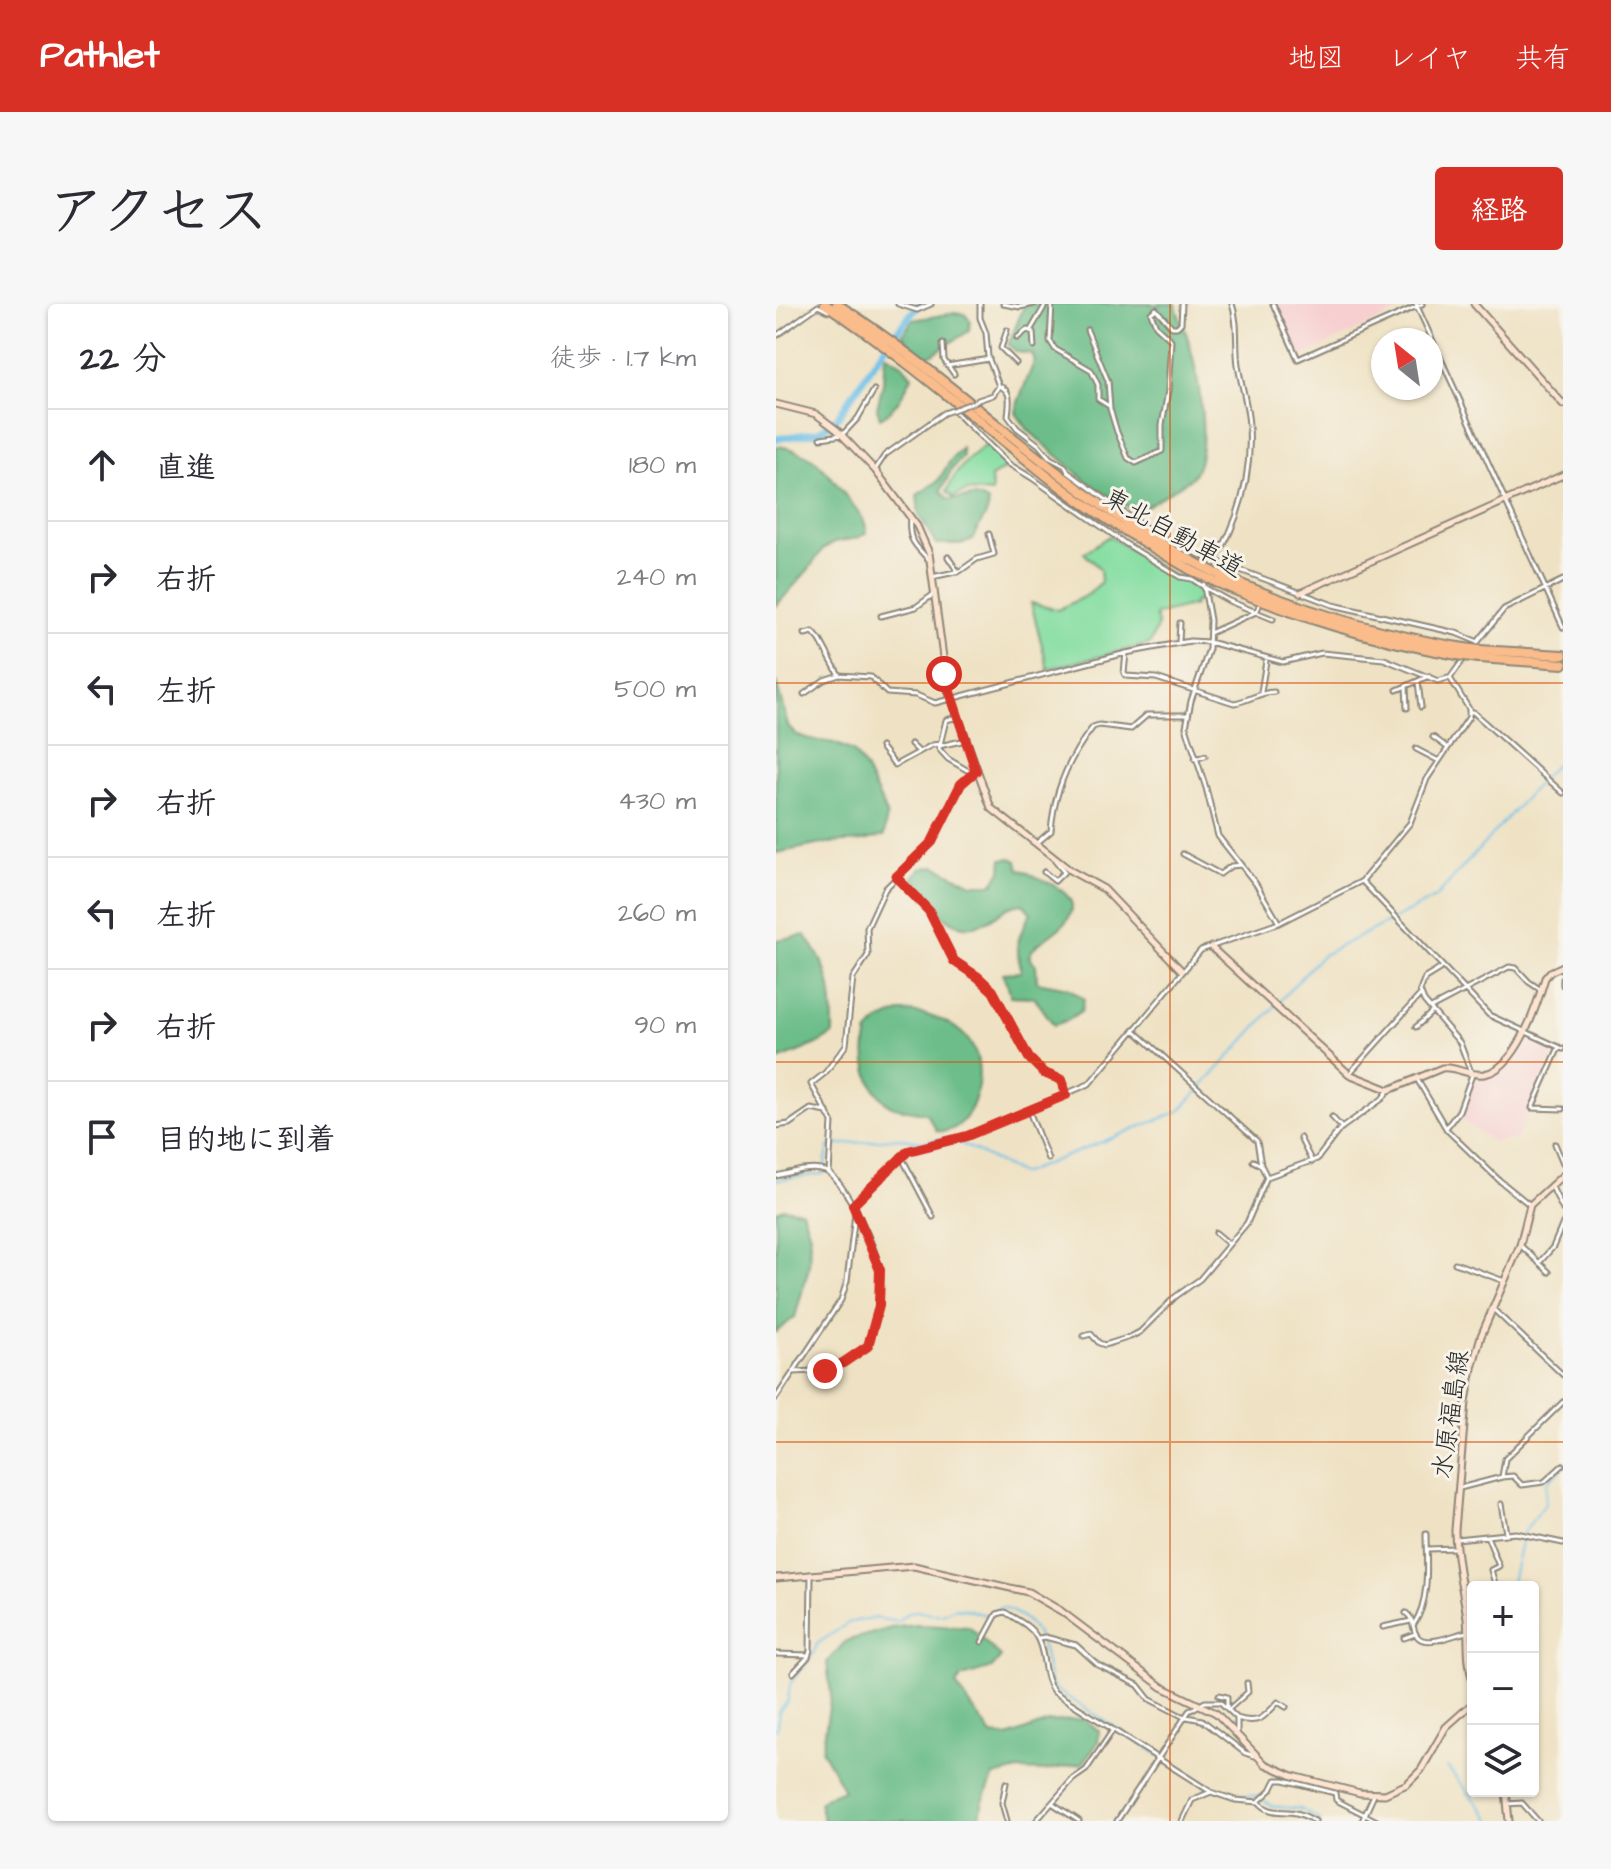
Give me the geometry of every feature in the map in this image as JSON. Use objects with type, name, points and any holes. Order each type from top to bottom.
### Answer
[{"type":"highway","name":"東北自動車道","points":[[829,306],[892,347],[1076,498],[1126,532],[1196,563],[1218,579],[1262,602],[1332,627],[1459,654],[1478,648],[1563,655]]},
{"type":"highway","name":"東北自動車道","points":[[1478,648],[1563,664]]},
{"type":"street","points":[[898,304],[915,309],[931,304]]},
{"type":"street","points":[[980,304],[989,359],[999,386],[1006,390],[1010,399],[1008,416],[1012,424],[1050,458],[1062,463],[1068,472],[1196,563],[1214,564],[1356,612],[1456,633],[1478,648],[1504,609],[1563,580]]},
{"type":"street","points":[[1003,304],[1020,307],[1034,304]]},
{"type":"street","points":[[1017,338],[1030,331],[1049,304]]},
{"type":"street","points":[[1049,304],[1052,345],[1091,370],[1098,385],[1098,399],[1110,406]]},
{"type":"street","points":[[1087,330],[1108,381],[1117,432],[1131,461],[1143,462],[1160,454],[1171,345],[1169,337],[1156,326],[1150,315],[1156,309],[1172,327],[1177,327],[1181,323],[1182,304]]},
{"type":"street","points":[[1214,564],[1238,516],[1249,470],[1249,424],[1238,367],[1236,315],[1232,304]]},
{"type":"street","points":[[1273,304],[1298,359],[1418,305],[1563,627]]},
{"type":"street","points":[[1474,304],[1563,404]]},
{"type":"street","points":[[776,336],[818,306],[829,306]]},
{"type":"street","points":[[1007,330],[1001,348],[1016,363]]},
{"type":"street","points":[[1030,331],[1033,332],[1034,347]]},
{"type":"street","points":[[943,344],[944,360],[954,374]]},
{"type":"street","points":[[947,366],[989,359]]},
{"type":"street","points":[[875,470],[885,455],[944,413],[993,395],[999,386]]},
{"type":"street","points":[[821,438],[842,435],[858,418],[874,390]]},
{"type":"street","points":[[776,404],[816,414],[837,430],[875,470],[924,539],[930,562],[944,674],[974,772],[991,808],[1054,857],[1104,889],[1182,971]]},
{"type":"street","points":[[953,410],[1009,464],[1126,544],[1180,577],[1192,579],[1229,601],[1273,619]]},
{"type":"street","points":[[1300,593],[1563,475]]},
{"type":"street","points":[[910,516],[911,541],[930,562]]},
{"type":"street","points":[[932,577],[958,572],[977,559],[994,554],[989,534]]},
{"type":"street","points":[[1196,563],[1223,545]]},
{"type":"street","points":[[948,557],[958,572]]},
{"type":"street","points":[[1204,585],[1209,642],[1186,727],[1207,789],[1218,836],[1279,923]]},
{"type":"street","points":[[881,616],[916,607],[934,594]]},
{"type":"street","points":[[1210,633],[1256,612],[1259,606]]},
{"type":"street","points":[[1179,641],[1180,623]]},
{"type":"street","points":[[805,634],[813,632],[820,640],[839,675]]},
{"type":"street","points":[[804,694],[824,680],[839,675],[871,677],[887,693],[916,695],[935,703],[1179,641],[1209,642],[1283,662],[1322,653],[1390,660],[1441,682],[1450,678],[1459,654]]},
{"type":"street","points":[[1126,653],[1124,675],[1161,680],[1234,703],[1261,692],[1274,692]]},
{"type":"street","points":[[1261,692],[1266,659]]},
{"type":"street","points":[[1397,690],[1429,676]]},
{"type":"street","points":[[1450,678],[1469,712],[1473,712],[1563,793]]},
{"type":"street","points":[[1418,682],[1421,707]]},
{"type":"street","points":[[1406,686],[1407,708]]},
{"type":"street","points":[[853,1205],[901,1156],[915,1148],[967,1136],[1066,1095],[1093,1080],[1198,952],[1249,936],[1362,881],[1410,823],[1425,784],[1469,712]]},
{"type":"street","points":[[1037,842],[1051,831],[1056,798],[1065,773],[1093,727],[1131,729],[1147,715],[1187,715]]},
{"type":"street","points":[[958,717],[946,720],[940,745],[942,755],[974,772]]},
{"type":"street","points":[[1433,737],[1448,748]]},
{"type":"street","points":[[881,747],[895,765],[932,745],[966,740]]},
{"type":"street","points":[[911,744],[919,752]]},
{"type":"street","points":[[1416,749],[1439,761]]},
{"type":"street","points":[[1195,759],[1205,756]]},
{"type":"street","points":[[906,759],[908,764]]},
{"type":"street","points":[[794,1372],[831,1370],[868,1346],[879,1306],[880,1270],[853,1205],[829,1173],[832,1122],[811,1084],[825,1073],[846,1045],[853,978],[868,955],[867,928],[885,889],[932,842],[961,784],[974,772]]},
{"type":"street","points":[[1183,854],[1220,874],[1231,866],[1241,865]]},
{"type":"street","points":[[1044,872],[1055,881],[1064,872],[1054,857]]},
{"type":"street","points":[[896,877],[929,911],[954,961],[993,991],[1029,1058],[1044,1073],[1062,1080],[1066,1095]]},
{"type":"street","points":[[1362,881],[1489,1015],[1561,1048],[1532,1108],[1563,1109]]},
{"type":"street","points":[[1211,947],[1349,1074],[1389,1090]]},
{"type":"street","points":[[1084,1336],[1091,1334],[1105,1345],[1140,1332],[1175,1297],[1209,1271],[1247,1223],[1267,1177],[1312,1162],[1342,1128],[1382,1099],[1389,1090],[1448,1067],[1472,1075],[1488,1074],[1496,1069],[1526,1032],[1548,974],[1563,966]]},
{"type":"street","points":[[1443,967],[1425,978],[1420,986],[1421,994],[1460,1043],[1472,1075],[1459,1111],[1446,1128]]},
{"type":"street","points":[[1416,1027],[1432,1010],[1466,989],[1513,967],[1541,990]]},
{"type":"street","points":[[1563,979],[1563,985]]},
{"type":"street","points":[[1349,1074],[1421,994]]},
{"type":"street","points":[[1134,1030],[1253,1136],[1267,1177]]},
{"type":"street","points":[[1417,1079],[1446,1128],[1499,1180],[1530,1205],[1563,1175]]},
{"type":"street","points":[[776,1126],[789,1124],[811,1109],[827,1112]]},
{"type":"street","points":[[1029,1111],[1048,1159]]},
{"type":"street","points":[[1332,1117],[1342,1128]]},
{"type":"street","points":[[1300,1138],[1312,1162]]},
{"type":"street","points":[[1555,1144],[1563,1163]]},
{"type":"street","points":[[901,1156],[933,1217]]},
{"type":"street","points":[[1253,1161],[1261,1165]]},
{"type":"street","points":[[776,1176],[810,1170],[829,1173]]},
{"type":"street","points":[[1551,1185],[1563,1210]]},
{"type":"street","name":"水原福島線","points":[[1467,1606],[1455,1548],[1466,1402],[1472,1368],[1492,1308],[1520,1245],[1530,1205]]},
{"type":"street","points":[[776,1398],[841,1300],[847,1281],[856,1211]]},
{"type":"street","points":[[1539,1263],[1553,1247],[1563,1223]]},
{"type":"street","points":[[1216,1233],[1229,1244]]},
{"type":"street","points":[[1520,1245],[1549,1272]]},
{"type":"street","points":[[1455,1263],[1504,1281]]},
{"type":"street","points":[[1492,1308],[1563,1375]]},
{"type":"street","points":[[1502,1477],[1505,1459],[1563,1402]]},
{"type":"street","points":[[1459,1489],[1513,1476],[1522,1485],[1541,1482],[1563,1465]]},
{"type":"street","points":[[1501,1504],[1506,1533]]},
{"type":"street","points":[[1455,1538],[1516,1533],[1563,1543]]},
{"type":"street","points":[[1383,1627],[1414,1622],[1419,1618],[1427,1581],[1426,1534]]},
{"type":"street","points":[[1487,1536],[1499,1566],[1491,1570],[1494,1581]]},
{"type":"street","points":[[1428,1549],[1455,1548]]},
{"type":"street","points":[[776,1578],[914,1566],[1028,1592],[1061,1611],[1162,1687],[1216,1713],[1256,1756],[1275,1770],[1374,1795],[1396,1791],[1415,1778],[1446,1727],[1467,1708]]},
{"type":"street","points":[[793,1673],[809,1655],[811,1574]]},
{"type":"street","points":[[982,1642],[997,1614],[1002,1611],[1040,1637],[1076,1645],[1098,1665],[1138,1685],[1149,1699],[1185,1717],[1202,1720],[1245,1753],[1256,1756]]},
{"type":"street","points":[[1406,1613],[1422,1640],[1432,1641],[1467,1632]]},
{"type":"street","points":[[1404,1638],[1416,1634]]},
{"type":"street","points":[[1040,1637],[1046,1677],[1052,1690],[1160,1756],[1211,1792],[1235,1800],[1261,1799],[1276,1812],[1298,1813],[1315,1821]]},
{"type":"street","points":[[776,1654],[809,1655]]},
{"type":"street","points":[[1228,1708],[1248,1692],[1247,1683]]},
{"type":"street","points":[[1219,1695],[1227,1697],[1228,1708]]},
{"type":"street","points":[[1117,1821],[1185,1717],[1199,1705],[1216,1701],[1237,1718],[1249,1722],[1266,1716],[1278,1702],[1286,1707]]},
{"type":"street","points":[[1237,1718],[1237,1734]]},
{"type":"street","points":[[1036,1821],[1076,1776],[1086,1770],[1113,1730]]},
{"type":"street","points":[[1275,1770],[1277,1780]]},
{"type":"street","points":[[1261,1799],[1277,1780]]},
{"type":"street","points":[[1277,1780],[1335,1793],[1336,1800],[1377,1821]]},
{"type":"street","points":[[1006,1783],[1002,1803],[1007,1821]]},
{"type":"street","points":[[1182,1821],[1192,1800],[1211,1792]]},
{"type":"street","points":[[1362,1821],[1374,1795]]},
{"type":"street","points":[[1506,1797],[1509,1821]]},
{"type":"street","points":[[1507,1804],[1517,1802],[1526,1805],[1538,1821]]},
{"type":"street","points":[[1052,1803],[1079,1821]]},
{"type":"shaded area","points":[[1275,304],[1413,304],[1299,356]]},
{"type":"shaded area","points":[[1528,1034],[1556,1048],[1517,1139],[1493,1142],[1457,1117],[1473,1077],[1488,1076],[1497,1071]]},
{"type":"green space","points":[[1025,304],[1176,304],[1192,353],[1202,411],[1202,450],[1191,478],[1134,511],[1087,482],[1028,430],[1016,413],[1035,360],[1032,354],[1017,352],[1008,345]]},
{"type":"green space","points":[[964,314],[970,320],[969,331],[931,355],[926,356],[916,350],[902,335],[913,320]]},
{"type":"green space","points":[[885,354],[902,364],[912,376],[895,406],[880,418],[877,408]]},
{"type":"green space","points":[[986,445],[1004,463],[1003,470],[991,477],[992,493],[967,491],[953,497],[947,491],[954,477]]},
{"type":"green space","points":[[776,447],[803,453],[820,465],[860,514],[867,532],[823,549],[776,606]]},
{"type":"green space","points":[[962,448],[963,457],[952,469],[941,491],[948,499],[974,497],[984,500],[989,503],[988,509],[973,539],[961,544],[936,544],[919,515],[917,495],[938,481]]},
{"type":"green space","points":[[1109,536],[1172,575],[1201,588],[1205,599],[1155,615],[1158,625],[1150,644],[1048,669],[1031,603],[1058,610],[1089,594],[1101,582],[1100,569],[1084,553]]},
{"type":"green space","points":[[776,682],[788,726],[797,735],[834,743],[853,751],[865,768],[887,814],[884,836],[776,853]]},
{"type":"green space","points":[[1002,859],[1017,861],[1019,869],[1056,887],[1071,902],[1072,911],[1066,922],[1036,946],[1029,957],[1036,965],[1037,982],[1068,988],[1084,999],[1082,1010],[1054,1025],[1034,997],[1010,996],[1003,976],[1003,973],[1021,972],[1018,941],[1031,913],[1023,904],[1006,909],[983,923],[961,926],[942,915],[912,881],[920,869],[935,866],[972,884],[993,884],[1001,871]]},
{"type":"green space","points":[[805,935],[814,947],[829,982],[833,1034],[776,1061],[776,940]]},
{"type":"green space","points":[[900,1012],[942,1020],[961,1032],[974,1049],[979,1074],[974,1102],[960,1124],[949,1130],[937,1131],[926,1113],[888,1104],[870,1080],[866,1061],[868,1032],[879,1021]]},
{"type":"green space","points":[[783,1208],[802,1211],[810,1235],[809,1267],[795,1317],[776,1332],[776,1211]]},
{"type":"green space","points":[[916,1625],[969,1627],[1001,1657],[992,1668],[962,1677],[956,1685],[992,1735],[1008,1737],[1048,1722],[1084,1719],[1099,1731],[1098,1743],[1083,1763],[1044,1771],[1018,1770],[994,1776],[983,1801],[979,1821],[824,1821],[819,1803],[844,1790],[822,1751],[831,1695],[827,1662],[846,1641],[891,1628]]},
{"type":"waterway","points":[[776,439],[818,432],[835,421],[887,344],[919,304]]},
{"type":"waterway","points":[[776,1180],[823,1174],[829,1146],[899,1138],[922,1142],[952,1139],[1021,1174],[1180,1111],[1315,962],[1323,955],[1435,898],[1563,756]]},
{"type":"waterway","points":[[1512,1581],[1523,1533],[1545,1504],[1547,1482],[1562,1468]]},
{"type":"waterway","points":[[776,1730],[779,1712],[788,1701],[790,1684],[813,1655],[817,1644],[848,1623],[875,1618],[898,1622],[910,1612],[941,1614],[957,1608],[986,1615],[1002,1607],[1016,1613],[1033,1628],[1055,1689],[1206,1785],[1237,1795],[1257,1796],[1272,1806],[1301,1809],[1321,1821]]},
{"type":"waterway","points":[[1447,1767],[1492,1821]]},
{"type":"route","points":[[825,1371],[868,1346],[879,1306],[880,1268],[853,1205],[908,1151],[967,1136],[1066,1095],[1062,1080],[1044,1073],[1029,1058],[993,991],[954,961],[929,911],[896,877],[932,842],[961,784],[976,771],[944,674]]}]
